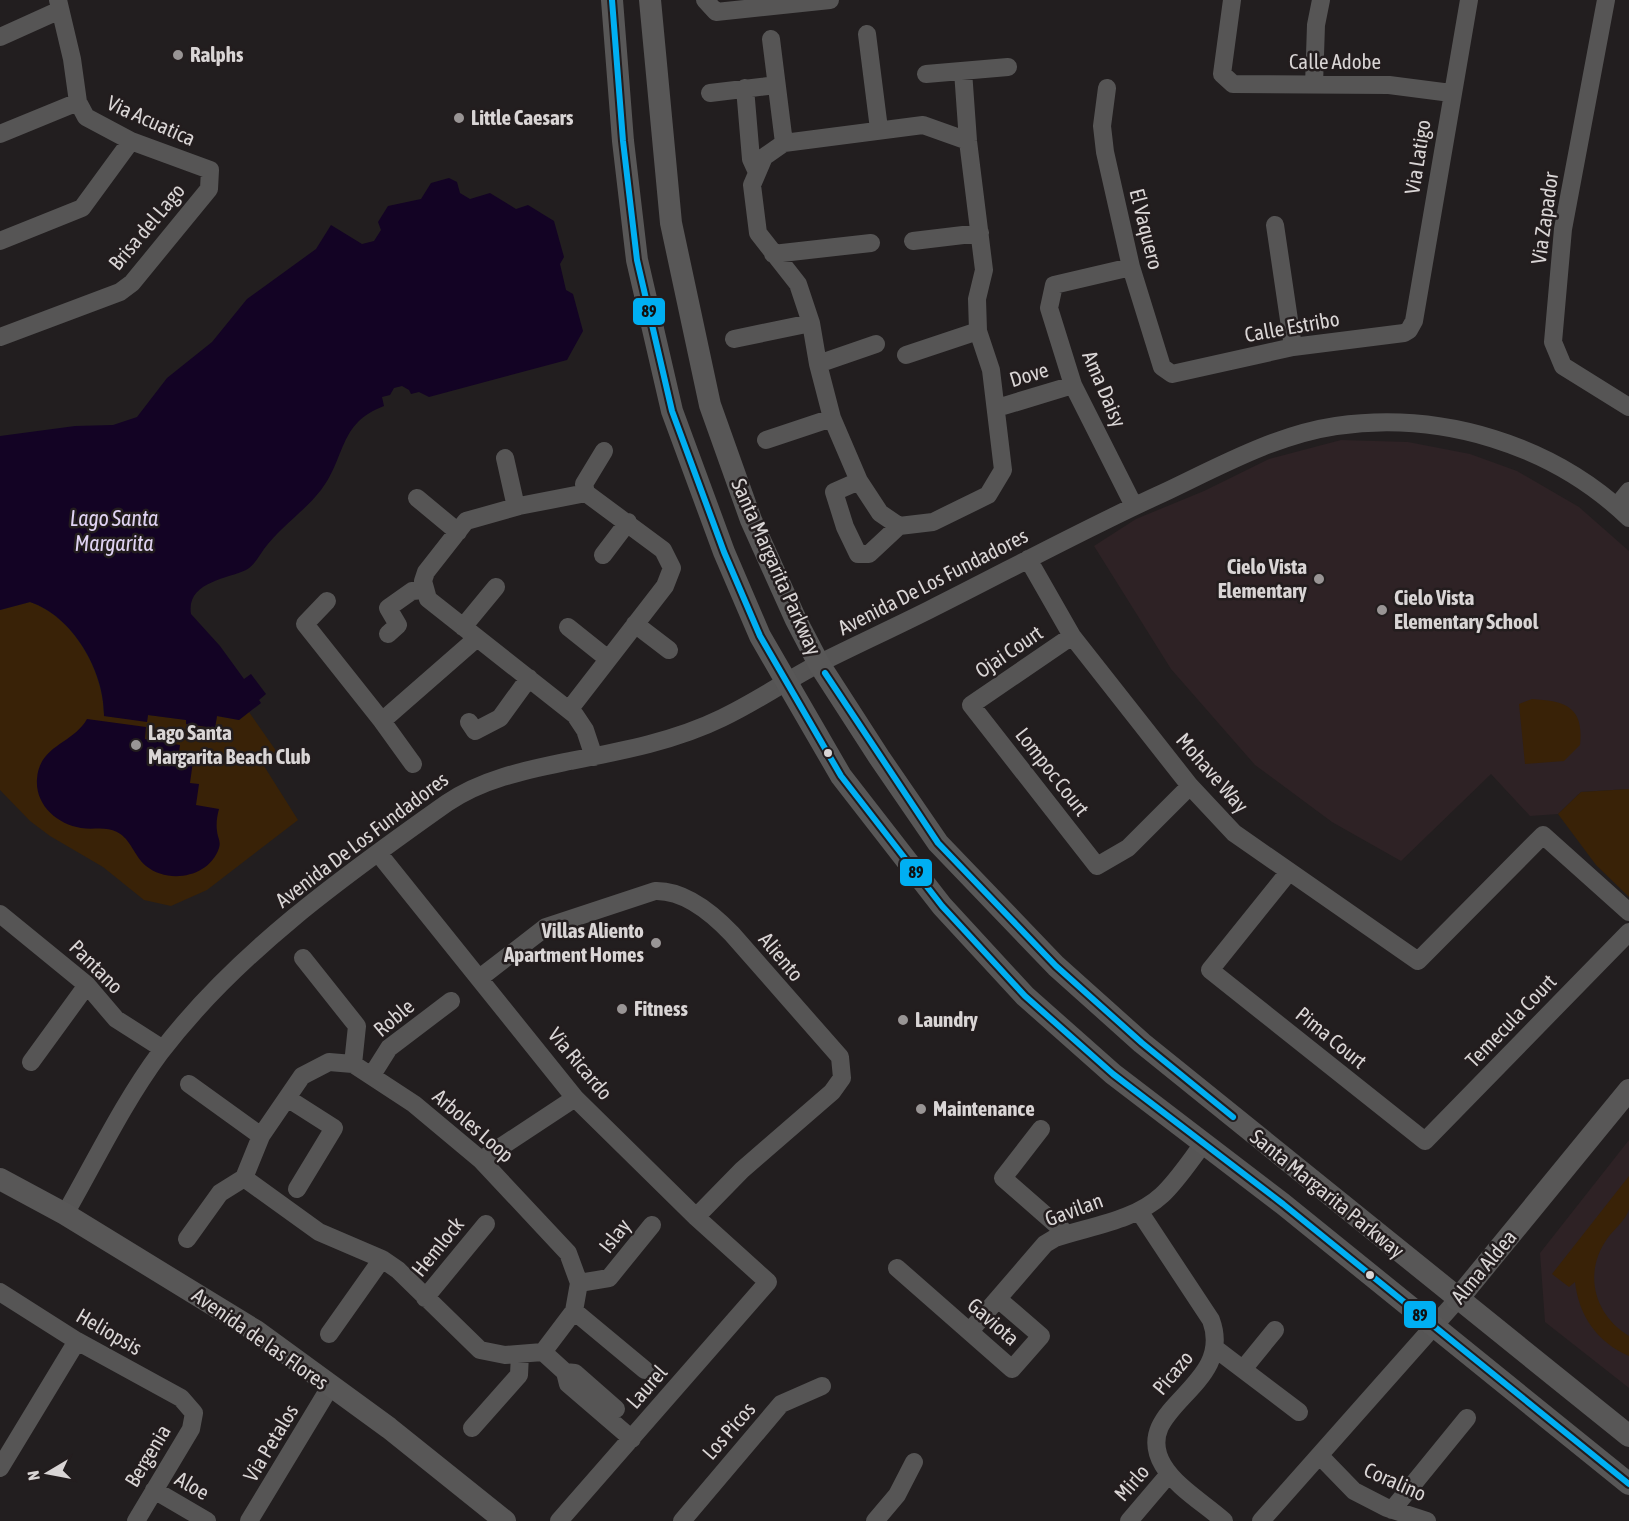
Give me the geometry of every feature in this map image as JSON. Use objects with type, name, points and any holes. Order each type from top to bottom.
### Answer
[{"type":"main road","name":"Santa Margarita Parkway","points":[[612,0],[623,141],[638,260],[672,411],[728,562],[760,636],[841,776],[942,906],[1025,996],[1113,1074],[1283,1204],[1629,1484]]},
{"type":"main road","name":"Santa Margarita Parkway","points":[[650,0],[671,223],[710,405],[751,520],[796,621],[819,664],[938,843],[1056,966],[1142,1043],[1457,1300],[1629,1436]]},
{"type":"main road","name":"Alma Aldea","points":[[1457,1300],[1629,1090]]},
{"type":"main road","name":"Avenida de las Flores","points":[[0,1179],[65,1214],[256,1330],[330,1387],[408,1442],[505,1521]]},
{"type":"street","points":[[705,0],[716,12],[746,5],[830,0]]},
{"type":"street","name":"Calle Adobe","points":[[1232,0],[1222,74],[1233,84],[1389,85],[1451,93]]},
{"type":"street","points":[[1314,85],[1316,25],[1321,0]]},
{"type":"street","name":"Via Latigo","points":[[1414,321],[1451,93],[1469,0]]},
{"type":"street","name":"Via Zapador","points":[[1606,0],[1563,229],[1553,342],[1563,366],[1629,407]]},
{"type":"street","points":[[0,37],[59,5]]},
{"type":"street","name":"Via Acuatica","points":[[59,5],[72,59],[78,102],[86,117],[131,141],[210,170]]},
{"type":"street","points":[[867,34],[879,129]]},
{"type":"street","points":[[771,39],[784,143]]},
{"type":"street","points":[[926,74],[1008,67]]},
{"type":"street","points":[[859,481],[834,492],[845,527],[858,554],[869,554],[899,526],[933,522],[988,495],[1003,470],[991,370],[978,331],[977,299],[984,270],[968,141],[963,71]]},
{"type":"street","points":[[710,93],[776,85]]},
{"type":"street","points":[[745,88],[751,159],[756,170]]},
{"type":"street","name":"El Vaquero","points":[[1107,88],[1102,126],[1131,267],[1162,368],[1172,374]]},
{"type":"street","points":[[0,134],[78,102]]},
{"type":"street","points":[[899,526],[880,513],[859,481],[832,418],[818,364],[811,323],[798,285],[758,233],[752,185],[756,170],[764,157],[784,143],[923,124],[968,141]]},
{"type":"street","points":[[0,241],[82,208],[131,141]]},
{"type":"street","name":"Brisa del Lago","points":[[0,337],[120,292],[132,284],[209,189],[210,170]]},
{"type":"street","points":[[1275,225],[1293,347]]},
{"type":"street","points":[[912,240],[980,233]]},
{"type":"street","points":[[772,254],[871,243]]},
{"type":"street","name":"Ama Daisy","points":[[1131,267],[1054,285],[1049,308],[1073,385],[1134,506]]},
{"type":"street","name":"Calle Estribo","points":[[1172,374],[1293,347],[1404,333],[1414,321]]},
{"type":"street","points":[[734,339],[811,323]]},
{"type":"street","points":[[906,355],[978,331]]},
{"type":"street","points":[[818,364],[876,344]]},
{"type":"street","name":"Dove","points":[[997,408],[1073,385]]},
{"type":"street","points":[[766,440],[832,418]]},
{"type":"street","name":"Avenida De Los Fundadores","points":[[65,1214],[140,1081],[163,1049],[248,954],[379,854],[467,791],[494,779],[532,769],[661,741],[722,718],[819,664],[1134,506],[1287,438],[1341,425],[1388,423],[1438,426],[1478,434],[1524,449],[1567,470],[1623,512]]},
{"type":"street","points":[[569,710],[665,586],[672,568],[663,550],[586,493],[584,484],[604,451]]},
{"type":"street","points":[[505,458],[516,507]]},
{"type":"street","points":[[1623,512],[1629,491]]},
{"type":"street","points":[[586,493],[516,507],[466,521],[426,572],[424,590],[428,599],[569,710],[585,730],[594,757]]},
{"type":"street","points":[[417,498],[458,532]]},
{"type":"street","points":[[603,555],[628,522]]},
{"type":"street","name":"Mohave Way","points":[[1028,559],[1072,636],[1190,786],[1234,833],[1287,873],[1418,961],[1543,835],[1629,912]]},
{"type":"street","points":[[382,721],[470,633],[496,587]]},
{"type":"street","points":[[388,634],[398,625],[388,608],[412,591],[424,590]]},
{"type":"street","points":[[327,601],[305,624],[413,764]]},
{"type":"street","points":[[635,624],[669,650]]},
{"type":"street","points":[[568,627],[608,659]]},
{"type":"street","name":"Ojai Court","points":[[971,705],[1072,636]]},
{"type":"street","points":[[469,722],[476,731],[500,718],[529,678]]},
{"type":"street","name":"Lompoc Court","points":[[971,705],[1097,866],[1128,848],[1190,786]]},
{"type":"street","name":"Via Ricardo","points":[[379,854],[481,977],[575,1098],[696,1217],[768,1282]]},
{"type":"street","name":"Pima Court","points":[[1287,873],[1210,970],[1425,1141]]},
{"type":"street","name":"Aliento","points":[[481,977],[546,927],[655,891],[667,890],[679,895],[715,916],[732,934],[840,1058],[842,1078],[832,1092],[742,1170],[696,1217]]},
{"type":"street","name":"Pantano","points":[[0,914],[87,985],[116,1019],[163,1049]]},
{"type":"street","name":"Temecula Court","points":[[1425,1141],[1629,932]]},
{"type":"street","points":[[188,1239],[220,1193],[244,1178],[261,1136],[302,1076],[329,1062],[353,1064],[357,1026],[303,958]]},
{"type":"street","points":[[31,1062],[87,985]]},
{"type":"street","name":"Roble","points":[[372,1075],[389,1048],[451,1001]]},
{"type":"street","name":"Arboles Loop","points":[[353,1064],[414,1104],[481,1160],[568,1253],[579,1283]]},
{"type":"street","points":[[189,1084],[261,1136]]},
{"type":"street","points":[[287,1098],[334,1128],[297,1189]]},
{"type":"street","points":[[481,1160],[575,1098]]},
{"type":"street","points":[[1041,1129],[1003,1178],[1067,1234]]},
{"type":"street","name":"Gavilan","points":[[970,1331],[1045,1244],[1067,1234],[1139,1210],[1164,1194],[1203,1144]]},
{"type":"street","points":[[244,1178],[319,1232],[382,1259],[480,1350],[520,1354],[543,1352],[565,1372],[568,1384],[636,1435]]},
{"type":"street","name":"Picazo","points":[[1139,1210],[1211,1320],[1217,1336],[1216,1349],[1208,1368],[1164,1418],[1158,1433],[1161,1463],[1169,1474],[1224,1521]]},
{"type":"street","name":"Hemlock","points":[[425,1298],[486,1224]]},
{"type":"street","name":"Islay","points":[[579,1283],[609,1278],[652,1225]]},
{"type":"street","points":[[329,1334],[382,1259]]},
{"type":"street","name":"Gaviota","points":[[897,1268],[1012,1369],[1041,1336],[998,1299]]},
{"type":"street","name":"Laurel","points":[[559,1521],[768,1282]]},
{"type":"street","points":[[543,1352],[574,1311],[579,1283]]},
{"type":"street","name":"Heliopsis","points":[[0,1292],[77,1341],[181,1398],[194,1413]]},
{"type":"street","name":"Alma Aldea","points":[[1262,1521],[1457,1300]]},
{"type":"street","points":[[574,1311],[645,1370]]},
{"type":"street","points":[[1244,1368],[1275,1330]]},
{"type":"street","points":[[0,1468],[77,1341]]},
{"type":"street","points":[[1216,1349],[1299,1412]]},
{"type":"street","points":[[472,1428],[519,1375],[520,1354]]},
{"type":"street","name":"Los Picos","points":[[682,1521],[781,1404],[822,1386]]},
{"type":"street","name":"Via Petalos","points":[[249,1521],[330,1387]]},
{"type":"street","name":"Bergenia","points":[[136,1521],[190,1429],[194,1413]]},
{"type":"street","points":[[1385,1513],[1467,1418]]},
{"type":"street","name":"Coralino","points":[[1321,1456],[1354,1491],[1385,1513],[1423,1520]]},
{"type":"street","points":[[875,1521],[897,1496],[914,1462]]},
{"type":"street","name":"Mirlo","points":[[1129,1521],[1169,1474]]},
{"type":"street","name":"Aloe","points":[[154,1490],[207,1521]]},
{"type":"shaded area","name":"Cielo Vista Elementary School","points":[[1341,440],[1408,442],[1470,454],[1517,471],[1579,507],[1629,551],[1629,789],[1581,792],[1558,814],[1530,816],[1491,774],[1401,861],[1332,822],[1255,765],[1171,669],[1094,546],[1136,519],[1204,491],[1269,459]]},
{"type":"shaded area","name":"Lago Santa Margarita Beach Club","points":[[30,602],[46,609],[60,620],[84,648],[99,682],[104,716],[147,721],[148,715],[187,720],[186,724],[215,728],[217,716],[239,720],[249,712],[279,755],[264,766],[298,820],[207,890],[171,906],[144,900],[103,867],[50,836],[30,821],[0,790],[0,610]]},
{"type":"shaded area","points":[[1532,699],[1563,704],[1576,714],[1579,722],[1580,745],[1564,761],[1525,764],[1519,704]]},
{"type":"shaded area","points":[[1629,789],[1629,897],[1596,865],[1558,814],[1581,792]]},
{"type":"shaded area","points":[[1629,1140],[1629,1388],[1545,1322],[1540,1253]]},
{"type":"shaded area","points":[[1629,1176],[1628,1213],[1607,1239],[1600,1252],[1595,1266],[1594,1279],[1600,1305],[1607,1317],[1629,1336],[1629,1356],[1608,1343],[1585,1317],[1575,1282],[1569,1287],[1552,1274]]},
{"type":"water","name":"Lago Santa Margarita","points":[[449,178],[457,182],[460,193],[470,199],[490,193],[516,209],[528,205],[554,221],[564,257],[560,264],[566,290],[573,294],[583,331],[567,360],[429,397],[419,392],[411,394],[402,386],[394,388],[390,395],[382,397],[384,406],[369,413],[350,432],[321,490],[271,541],[251,566],[201,588],[191,603],[191,614],[220,646],[244,679],[251,674],[266,694],[259,700],[261,703],[239,720],[217,716],[215,728],[186,724],[186,720],[148,715],[147,722],[104,716],[99,682],[84,648],[73,633],[46,609],[30,602],[0,610],[0,436],[75,426],[113,425],[137,417],[167,378],[212,342],[247,299],[316,249],[331,225],[362,244],[374,241],[381,230],[378,222],[388,206],[421,199],[431,183]]},
{"type":"water","points":[[87,719],[146,727],[145,739],[180,745],[179,752],[194,754],[190,783],[199,784],[196,805],[219,809],[217,834],[220,842],[219,848],[214,858],[206,866],[187,875],[165,875],[155,872],[142,862],[126,839],[117,832],[109,829],[72,826],[49,812],[37,788],[39,768],[50,752],[74,734]]},
{"type":"transit line","name":"89","points":[[612,0],[623,141],[637,260],[672,411],[724,552],[760,636],[841,776],[942,906],[1025,996],[1113,1074],[1283,1204],[1629,1484]]},
{"type":"transit line","name":"89","points":[[825,673],[938,843],[1056,966],[1142,1043],[1233,1117]]},
{"type":"place","name":"Ralphs","points":[[178,55]]},
{"type":"place","name":"Little Caesars","points":[[459,118]]},
{"type":"place","name":"Cielo Vista Elementary","points":[[1319,579]]},
{"type":"place","name":"Cielo Vista Elementary School","points":[[1382,610]]},
{"type":"place","name":"Lago Santa Margarita Beach Club","points":[[136,745]]},
{"type":"place","name":"Villas Aliento Apartment Homes","points":[[656,943]]},
{"type":"place","name":"Fitness","points":[[622,1009]]},
{"type":"place","name":"Laundry","points":[[903,1020]]},
{"type":"place","name":"Maintenance","points":[[921,1109]]}]
